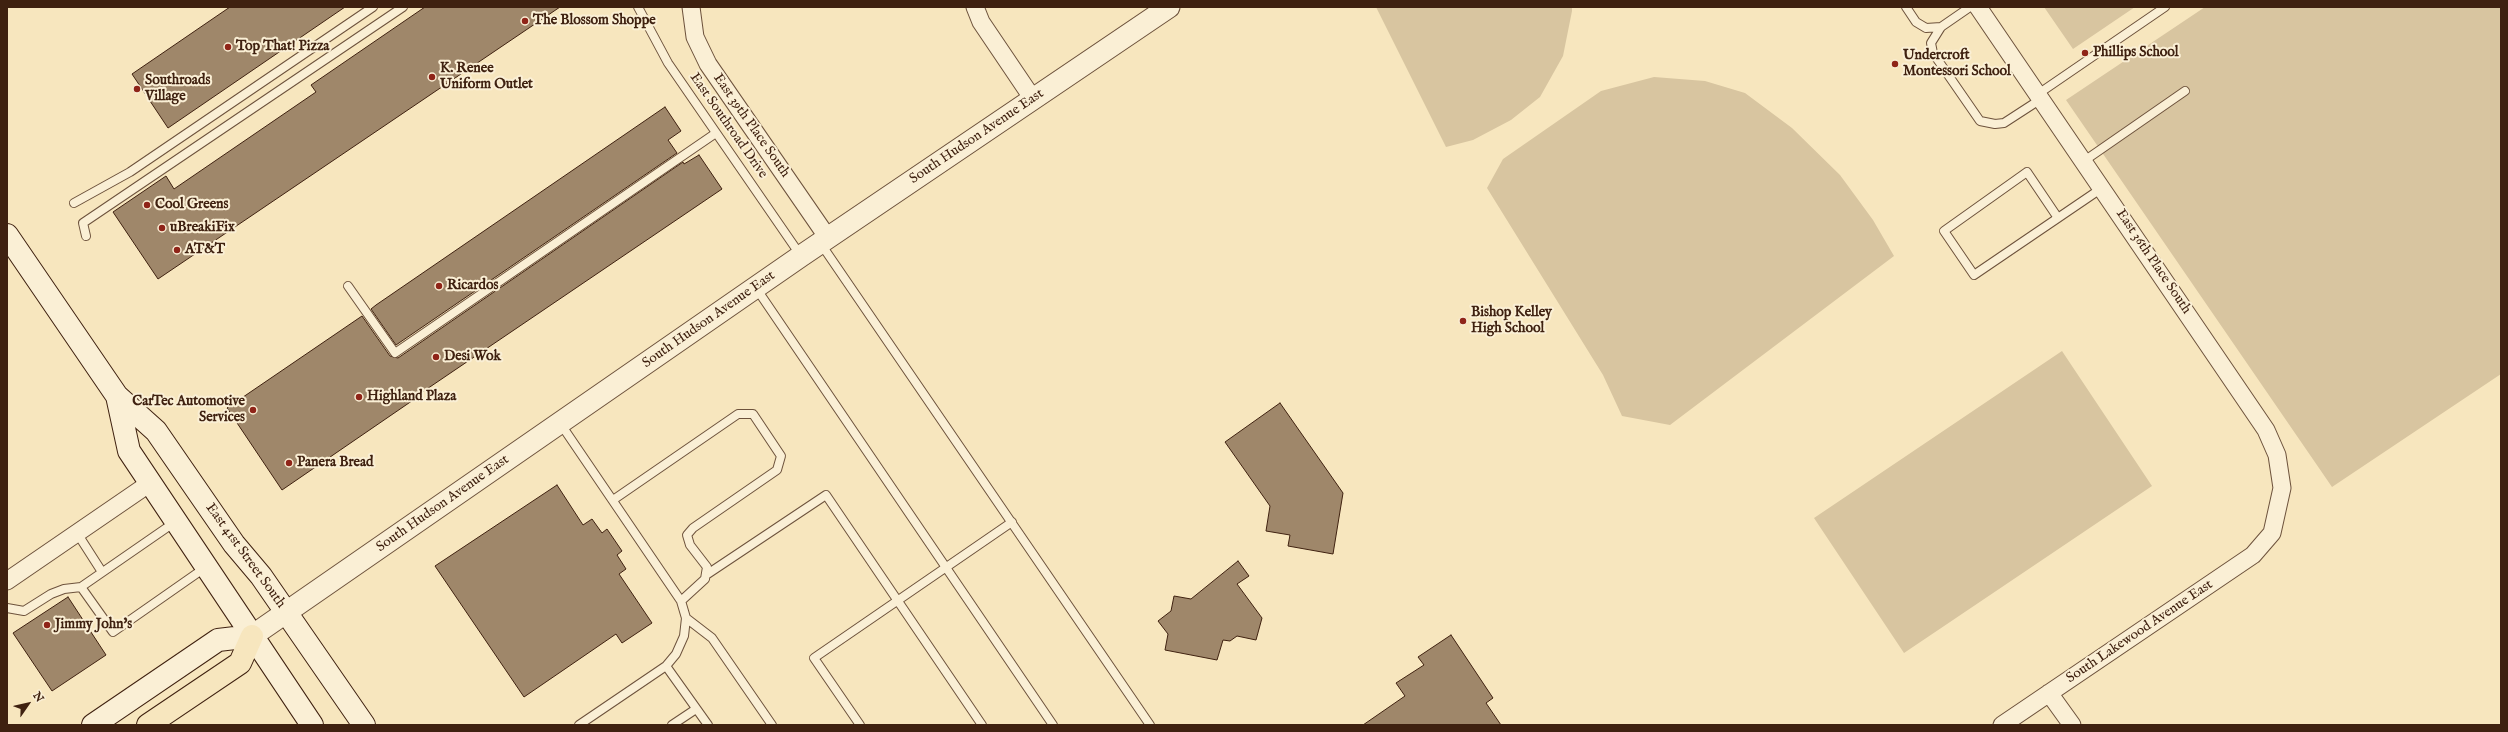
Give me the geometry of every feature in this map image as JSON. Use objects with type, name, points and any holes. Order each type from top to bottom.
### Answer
[{"type":"highway","points":[[148,725],[240,663],[252,636]]},
{"type":"main road","name":"East 41st Street South","points":[[7,235],[117,396],[156,431],[234,544],[286,611],[364,725]]},
{"type":"main road","name":"East 41st Street South","points":[[117,396],[129,450],[312,725]]},
{"type":"main road","points":[[93,725],[218,640],[252,636]]},
{"type":"street","name":"East 39th Place South","points":[[691,7],[695,37],[708,64],[824,240]]},
{"type":"street","points":[[975,7],[981,22],[1033,99]]},
{"type":"street","name":"South Hudson Avenue East","points":[[252,636],[286,611],[824,240],[1168,7]]},
{"type":"street","name":"East 36th Place South","points":[[1978,7],[2266,430],[2277,454],[2282,488],[2272,532]]},
{"type":"street","points":[[7,581],[150,483]]},
{"type":"street","name":"South Lakewood Avenue East","points":[[2002,725],[2253,555],[2272,532]]},
{"type":"street","points":[[2050,693],[2072,725]]},
{"type":"lane","points":[[74,203],[130,172],[373,7]]},
{"type":"lane","points":[[86,236],[83,223],[403,7]]},
{"type":"lane","name":"East Southroad Drive","points":[[638,7],[668,63],[801,256]]},
{"type":"lane","points":[[1906,7],[1916,22],[1926,28],[1941,26],[1970,7]]},
{"type":"lane","points":[[1941,26],[1931,43],[1933,53],[1980,121],[1995,124],[2004,123],[2165,7]]},
{"type":"lane","points":[[2084,161],[2186,91]]},
{"type":"lane","points":[[348,286],[395,353],[716,133]]},
{"type":"lane","points":[[2058,218],[2027,172],[1944,231],[1974,275],[2058,218],[2102,188]]},
{"type":"lane","points":[[824,240],[1012,522],[1150,725]]},
{"type":"lane","points":[[756,288],[1053,725]]},
{"type":"lane","points":[[613,500],[738,414],[753,414],[781,456],[777,470],[693,528],[687,535],[690,545],[707,567],[705,579],[681,601]]},
{"type":"lane","points":[[560,423],[681,601],[686,618],[684,636],[676,654],[666,666],[579,725]]},
{"type":"lane","points":[[706,575],[826,494],[982,725]]},
{"type":"lane","points":[[7,608],[24,612],[51,594],[64,588],[81,587],[176,522]]},
{"type":"lane","points":[[860,725],[814,658],[1012,522]]},
{"type":"lane","points":[[77,533],[102,572]]},
{"type":"lane","points":[[81,587],[112,632],[206,567]]},
{"type":"lane","points":[[686,618],[712,638],[772,725]]},
{"type":"lane","points":[[666,666],[708,725]]},
{"type":"lane","points":[[672,725],[696,709]]},
{"type":"shaded area","points":[[1376,7],[1572,7],[1572,11],[1563,56],[1540,97],[1511,120],[1473,140],[1446,147]]},
{"type":"shaded area","points":[[2044,7],[2135,7],[2073,49]]},
{"type":"shaded area","points":[[2205,7],[2501,7],[2501,374],[2332,487],[2066,100]]},
{"type":"shaded area","points":[[1654,77],[1705,81],[1745,93],[1792,128],[1840,175],[1873,220],[1894,256],[1670,425],[1622,416],[1603,375],[1487,188],[1503,159],[1601,91]]},
{"type":"shaded area","points":[[2062,351],[2152,486],[1904,653],[1814,518]]},
{"type":"building","points":[[230,7],[345,7],[168,128],[132,74]]},
{"type":"building","points":[[425,7],[560,7],[158,279],[113,212],[166,176],[174,189],[316,92],[311,85]]},
{"type":"building","points":[[665,107],[681,131],[668,140],[677,153],[396,345],[371,309]]},
{"type":"building","points":[[699,155],[722,189],[421,393],[422,394],[282,490],[227,408],[362,316],[390,356],[398,358],[683,162],[684,164]]},
{"type":"building","points":[[1280,403],[1343,493],[1333,554],[1288,546],[1290,535],[1266,531],[1270,506],[1225,442]]},
{"type":"building","points":[[557,485],[583,525],[592,519],[602,533],[607,529],[622,551],[617,555],[626,569],[619,574],[652,623],[622,643],[616,634],[524,697],[435,566]]},
{"type":"building","points":[[1238,561],[1249,576],[1237,584],[1262,618],[1256,640],[1237,636],[1230,641],[1223,640],[1217,660],[1165,650],[1168,634],[1158,621],[1171,611],[1174,596],[1191,599]]},
{"type":"building","points":[[68,597],[106,655],[52,691],[13,633]]},
{"type":"building","points":[[1451,635],[1493,698],[1486,703],[1501,725],[1363,725],[1405,696],[1396,683],[1424,665],[1418,657]]},
{"type":"place","name":"The Blossom Shoppe","points":[[525,21]]},
{"type":"place","name":"Top That! Pizza","points":[[228,47]]},
{"type":"place","name":"Phillips School","points":[[2085,53]]},
{"type":"place","name":"Undercroft Montessori School","points":[[1895,64]]},
{"type":"place","name":"K. Renee Uniform Outlet","points":[[432,77]]},
{"type":"place","name":"Southroads Village","points":[[137,89]]},
{"type":"place","name":"Cool Greens","points":[[147,205]]},
{"type":"place","name":"uBreakiFix","points":[[162,228]]},
{"type":"place","name":"AT&T","points":[[177,250]]},
{"type":"place","name":"Ricardos","points":[[439,286]]},
{"type":"place","name":"Bishop Kelley High School","points":[[1463,321]]},
{"type":"place","name":"Desi Wok","points":[[436,357]]},
{"type":"place","name":"Highland Plaza","points":[[359,397]]},
{"type":"place","name":"CarTec Automotive Services","points":[[253,410]]},
{"type":"place","name":"Panera Bread","points":[[289,463]]},
{"type":"place","name":"Jimmy John's","points":[[47,625]]}]
